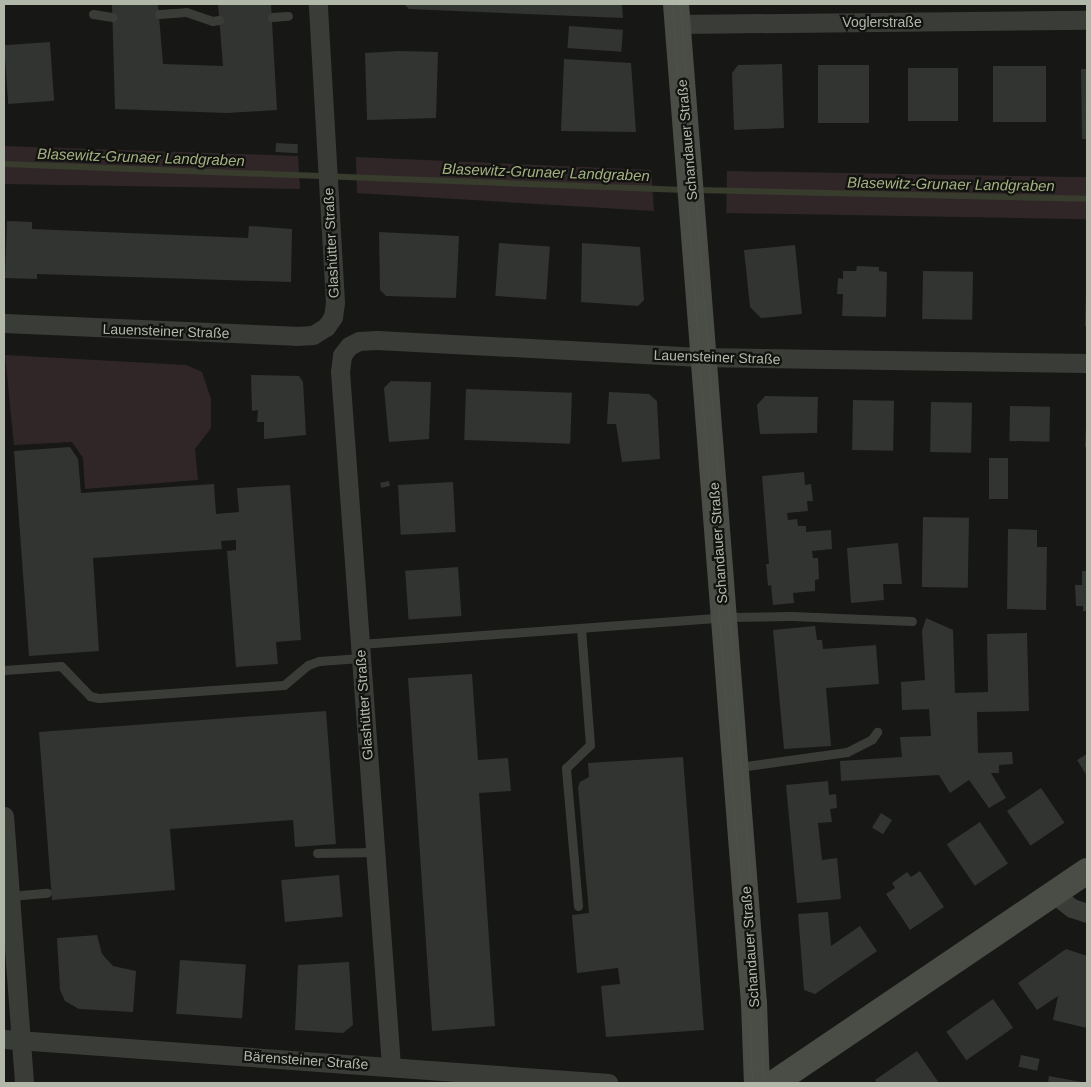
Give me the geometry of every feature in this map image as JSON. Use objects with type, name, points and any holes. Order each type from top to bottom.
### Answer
[{"type":"main road","name":"Schandauer Straße","points":[[677,14],[754,1003],[757,1083]]},
{"type":"main road","points":[[774,1083],[1087,871]]},
{"type":"street","name":"Glashütter Straße","points":[[318,4],[335,302],[333,317],[326,327]]},
{"type":"street","name":"Voglerstraße","points":[[677,14],[1087,20]]},
{"type":"street","name":"Lauensteiner Straße","points":[[4,323],[296,336],[313,335],[326,327]]},
{"type":"street","name":"Lauensteiner Straße","points":[[348,346],[359,341],[377,340],[704,358],[1087,363]]},
{"type":"street","name":"Glashütter Straße","points":[[348,346],[342,355],[340,372],[391,1066]]},
{"type":"street","points":[[4,816],[10,896],[12,1039],[24,1083]]},
{"type":"street","points":[[1054,894],[1072,908],[1087,913]]},
{"type":"street","name":"Bärensteiner Straße","points":[[12,1039],[608,1083]]},
{"type":"lane","points":[[159,14],[186,12],[212,21],[220,20]]},
{"type":"lane","points":[[93,14],[113,17]]},
{"type":"lane","points":[[272,17],[288,16]]},
{"type":"lane","points":[[4,670],[61,666],[90,696],[99,698],[284,685],[308,665],[360,651],[581,628],[724,618],[791,616],[912,621]]},
{"type":"lane","points":[[578,906],[566,768],[590,745],[581,628]]},
{"type":"lane","points":[[736,767],[848,752],[872,739],[877,732]]},
{"type":"lane","points":[[317,853],[376,852]]},
{"type":"lane","points":[[10,896],[47,893]]},
{"type":"shaded area","points":[[4,146],[298,156],[300,189],[4,184]]},
{"type":"shaded area","points":[[356,157],[651,170],[654,211],[357,193]]},
{"type":"shaded area","points":[[727,171],[1087,177],[1086,219],[726,213]]},
{"type":"shaded area","points":[[5,355],[186,365],[202,372],[211,399],[211,428],[195,449],[198,480],[85,489],[83,458],[72,442],[14,445]]},
{"type":"building","points":[[112,4],[158,4],[163,64],[223,66],[218,4],[271,4],[277,110],[227,113],[115,109]]},
{"type":"building","points":[[404,4],[622,4],[623,18],[409,9]]},
{"type":"building","points":[[569,26],[623,30],[621,52],[567,48]]},
{"type":"building","points":[[50,42],[54,101],[8,104],[4,45]]},
{"type":"building","points":[[399,51],[438,52],[436,118],[367,120],[365,53]]},
{"type":"building","points":[[564,59],[631,63],[636,132],[561,131]]},
{"type":"building","points":[[782,64],[784,128],[734,130],[732,73],[738,65]]},
{"type":"building","points":[[818,65],[869,65],[869,123],[818,123]]},
{"type":"building","points":[[993,66],[1046,66],[1046,122],[993,122]]},
{"type":"building","points":[[908,68],[958,68],[958,121],[908,121]]},
{"type":"building","points":[[1081,69],[1087,69],[1087,139],[1082,139]]},
{"type":"building","points":[[276,143],[298,144],[297,153],[276,152]]},
{"type":"building","points":[[7,221],[32,222],[32,229],[248,238],[249,226],[292,229],[291,282],[37,274],[37,279],[5,278]]},
{"type":"building","points":[[379,232],[459,236],[456,298],[386,296],[380,290]]},
{"type":"building","points":[[499,243],[550,247],[546,299],[495,296]]},
{"type":"building","points":[[582,243],[640,247],[644,300],[638,306],[581,302]]},
{"type":"building","points":[[795,245],[802,314],[761,318],[750,307],[744,250]]},
{"type":"building","points":[[857,266],[879,267],[879,271],[887,272],[886,317],[842,316],[843,294],[837,294],[838,278],[843,279],[843,271],[856,271]]},
{"type":"building","points":[[923,271],[973,272],[972,320],[922,319]]},
{"type":"building","points":[[1086,289],[1087,326],[1085,326]]},
{"type":"building","points":[[251,375],[299,376],[303,382],[306,435],[264,439],[264,422],[257,422],[258,410],[252,411]]},
{"type":"building","points":[[391,381],[431,382],[429,439],[389,442],[384,388]]},
{"type":"building","points":[[466,389],[572,393],[570,444],[464,440]]},
{"type":"building","points":[[609,392],[649,394],[657,401],[660,459],[622,462],[616,424],[607,424]]},
{"type":"building","points":[[765,396],[818,397],[817,433],[760,434],[757,405]]},
{"type":"building","points":[[853,400],[894,401],[893,451],[852,450]]},
{"type":"building","points":[[931,402],[972,403],[971,453],[930,452]]},
{"type":"building","points":[[1010,406],[1050,407],[1049,442],[1009,441]]},
{"type":"building","points":[[1086,425],[1087,447],[1085,447]]},
{"type":"building","points":[[70,447],[78,459],[81,493],[214,484],[216,514],[239,512],[237,488],[290,485],[301,640],[276,642],[278,664],[236,667],[227,551],[236,550],[236,540],[221,541],[222,549],[93,558],[99,651],[29,656],[14,451]]},
{"type":"building","points":[[989,458],[1008,458],[1008,499],[989,499]]},
{"type":"building","points":[[804,472],[805,485],[811,484],[813,501],[807,501],[808,511],[787,513],[788,520],[797,519],[798,526],[806,526],[806,532],[831,530],[832,549],[812,551],[813,558],[818,558],[819,579],[815,580],[815,591],[793,593],[794,603],[773,605],[771,585],[768,586],[766,564],[769,564],[762,476]]},
{"type":"building","points":[[389,481],[390,486],[381,488],[380,483]]},
{"type":"building","points":[[453,482],[456,532],[401,535],[398,485]]},
{"type":"building","points":[[923,517],[969,518],[968,588],[922,587]]},
{"type":"building","points":[[1008,529],[1037,530],[1037,547],[1047,547],[1046,610],[1007,609]]},
{"type":"building","points":[[898,543],[902,584],[883,584],[884,600],[851,603],[847,548]]},
{"type":"building","points":[[458,567],[461,616],[409,620],[405,571]]},
{"type":"building","points":[[1082,571],[1087,571],[1087,611],[1083,611],[1083,606],[1076,606],[1075,585],[1082,585]]},
{"type":"building","points":[[926,618],[953,630],[955,693],[988,692],[987,634],[1027,633],[1029,711],[977,712],[978,753],[1012,752],[1013,764],[999,765],[999,773],[991,773],[1006,798],[989,808],[969,780],[950,793],[939,775],[841,781],[840,761],[902,757],[900,737],[931,736],[929,709],[902,710],[901,682],[925,680],[922,631]]},
{"type":"building","points":[[815,626],[817,640],[822,640],[823,649],[876,645],[879,684],[826,688],[831,746],[784,749],[773,630]]},
{"type":"building","points":[[472,674],[478,760],[508,758],[511,791],[479,793],[495,1026],[432,1031],[408,678]]},
{"type":"building","points":[[326,711],[336,844],[295,847],[293,820],[170,829],[175,890],[52,900],[39,732]]},
{"type":"building","points":[[1087,754],[1087,776],[1077,760]]},
{"type":"building","points":[[683,757],[704,1030],[606,1037],[601,986],[620,984],[618,968],[577,973],[572,915],[589,913],[578,787],[580,782],[589,777],[588,763]]},
{"type":"building","points":[[828,781],[829,795],[836,794],[837,808],[830,809],[832,822],[818,823],[822,860],[837,858],[841,899],[797,903],[786,785]]},
{"type":"building","points":[[1041,788],[1064,823],[1030,846],[1007,811]]},
{"type":"building","points":[[881,813],[892,820],[883,834],[872,827]]},
{"type":"building","points":[[980,822],[1008,863],[975,886],[947,844]]},
{"type":"building","points":[[920,871],[944,907],[910,930],[886,894],[895,888],[892,883],[907,872],[911,877]]},
{"type":"building","points":[[339,875],[343,917],[285,922],[281,880]]},
{"type":"building","points":[[828,912],[831,946],[860,926],[877,951],[815,994],[804,990],[798,914]]},
{"type":"building","points":[[97,935],[102,954],[113,966],[136,971],[133,1012],[79,1009],[65,1001],[60,990],[57,938]]},
{"type":"building","points":[[1066,949],[1087,956],[1087,1028],[1053,1020],[1058,996],[1037,1010],[1018,983]]},
{"type":"building","points":[[180,960],[246,965],[242,1018],[176,1014]]},
{"type":"building","points":[[349,962],[353,1025],[343,1033],[295,1030],[298,965]]},
{"type":"building","points":[[993,999],[1013,1028],[966,1060],[946,1032]]},
{"type":"building","points":[[917,1051],[939,1083],[877,1083],[875,1080]]},
{"type":"building","points":[[1021,1055],[1040,1059],[1037,1071],[1019,1067]]},
{"type":"building","points":[[1049,1076],[1081,1082],[1081,1083],[1048,1083]]},
{"type":"waterway","name":"Blasewitz‐Grunaer Landgraben","points":[[4,164],[685,190]]},
{"type":"waterway","name":"Blasewitz‐Grunaer Landgraben","points":[[697,190],[1087,199]]},
{"type":"tram line","points":[[672,4],[749,1004],[752,1083]]},
{"type":"tram line","points":[[680,4],[760,1003],[763,1083]]}]
